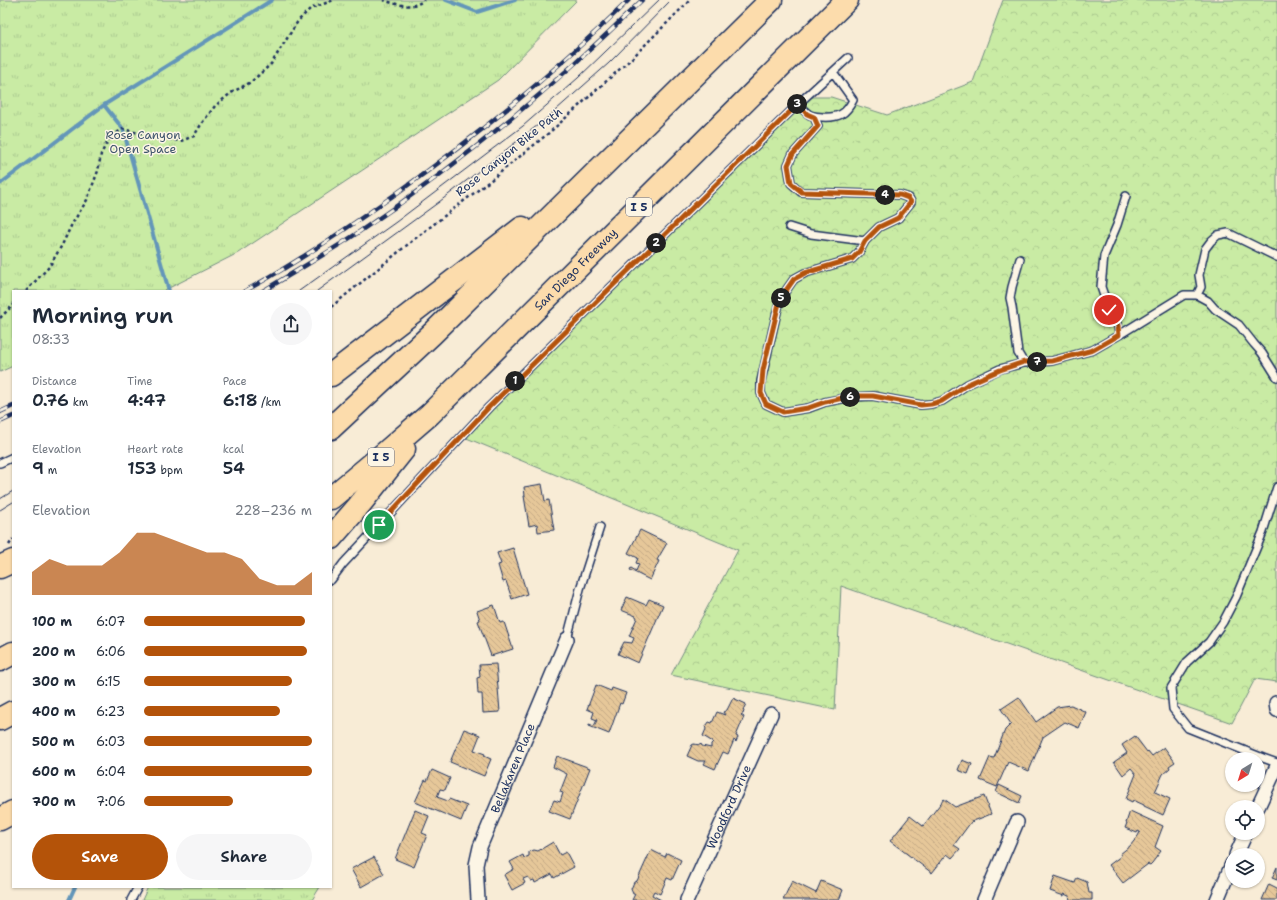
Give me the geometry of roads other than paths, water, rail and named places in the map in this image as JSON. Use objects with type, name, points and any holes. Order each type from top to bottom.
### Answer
[{"type":"highway","points":[[332,427],[438,328],[772,0]]},
{"type":"highway","name":"San Diego Freeway","points":[[332,497],[430,414],[847,0]]},
{"type":"highway","points":[[332,374],[515,234],[704,66]]},
{"type":"highway","points":[[332,537],[396,461],[430,414]]},
{"type":"highway","points":[[0,567],[12,562]]},
{"type":"highway","points":[[0,660],[12,654]]},
{"type":"highway","points":[[0,719],[12,713]]},
{"type":"highway","points":[[0,820],[12,813]]},
{"type":"street","name":"Bellakaren Place","points":[[478,900],[476,865],[480,847],[567,639]]},
{"type":"street","name":"Woodford Drive","points":[[687,900],[771,714]]},
{"type":"street","points":[[1261,800],[1277,766]]},
{"type":"street","points":[[984,900],[1017,822]]},
{"type":"street","points":[[1217,900],[1225,881]]},
{"type":"lane","points":[[332,579],[343,564],[489,407],[798,104],[848,58]]},
{"type":"lane","points":[[798,104],[807,114],[814,117],[840,115],[848,110],[853,100],[833,72]]},
{"type":"lane","points":[[814,117],[818,126],[793,154],[788,165],[791,183],[802,192],[900,195],[908,198],[911,202],[898,218],[879,227],[865,241],[859,252],[852,259],[805,273],[794,279],[780,299],[761,381],[761,393],[766,404],[783,412],[808,408],[825,402],[852,396],[873,396],[921,405],[931,404],[942,401],[968,384],[1000,370],[1024,362],[1052,361],[1093,350],[1184,295],[1197,295],[1208,301],[1215,309],[1239,325],[1262,353],[1277,377]]},
{"type":"lane","points":[[1119,335],[1118,326],[1109,310],[1101,287],[1104,256],[1117,225],[1126,196]]},
{"type":"lane","points":[[789,227],[811,234],[865,241]]},
{"type":"lane","points":[[1197,295],[1201,287],[1199,275],[1205,249],[1210,241],[1218,235],[1228,233],[1277,257]]},
{"type":"lane","points":[[1020,259],[1010,298],[1018,353],[1024,362]]},
{"type":"lane","points":[[0,463],[12,457]]},
{"type":"lane","points":[[1277,488],[1263,532],[1236,597],[1223,622],[1209,642],[1187,662],[1171,688],[1173,709],[1188,728],[1277,763]]},
{"type":"lane","points":[[567,639],[580,589],[600,527]]},
{"type":"lane","points":[[131,900],[137,888]]},
{"type":"waterway","points":[[0,184],[104,105],[272,0]]},
{"type":"waterway","points":[[446,0],[477,12],[515,0]]},
{"type":"waterway","points":[[104,105],[123,129],[169,290]]},
{"type":"waterway","points":[[69,900],[75,888]]},
{"type":"tram line","points":[[300,290],[396,222],[523,126],[578,78],[659,0]]},
{"type":"tram line","points":[[318,290],[439,202],[547,118],[609,63],[671,0]]},
{"type":"tram line","points":[[0,499],[12,492]]},
{"type":"tram line","points":[[0,510],[12,503]]},
{"type":"railway","points":[[247,290],[341,232],[428,171],[546,77],[629,0]]},
{"type":"railway","points":[[265,290],[356,234],[432,181],[469,153],[575,64],[642,0]]},
{"type":"railway","points":[[0,412],[12,406]]},
{"type":"railway","points":[[0,422],[12,416]]},
{"type":"park label","name":"Rose Canyon Open Space","points":[[143,142]]}]
